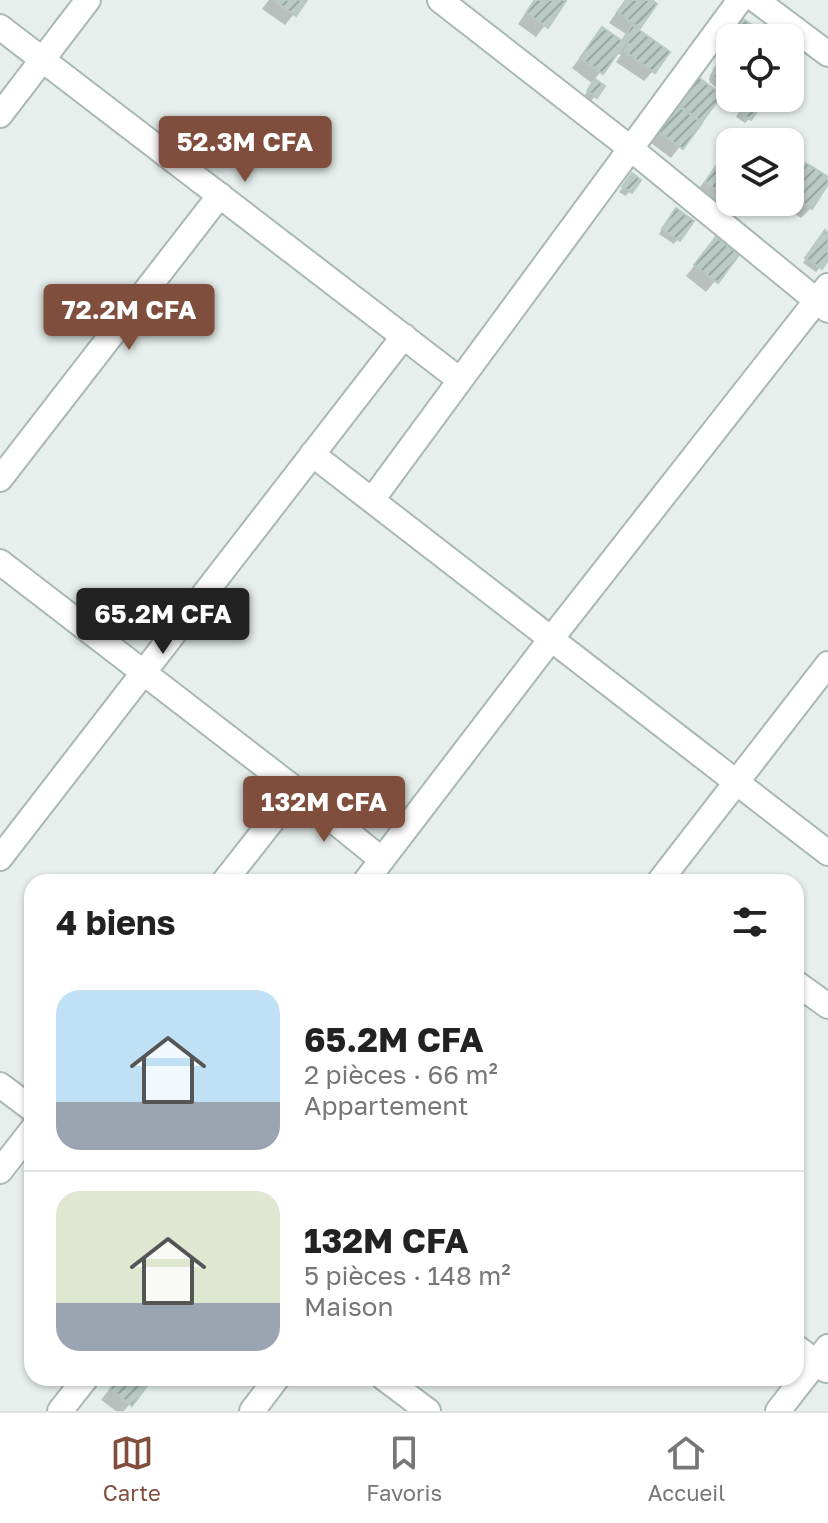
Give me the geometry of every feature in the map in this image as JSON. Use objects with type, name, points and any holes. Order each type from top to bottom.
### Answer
[{"type":"street","points":[[0,115],[88,0]]},
{"type":"street","points":[[371,874],[551,639],[824,299],[440,0]]},
{"type":"street","points":[[372,500],[740,0]]},
{"type":"street","points":[[756,0],[826,49]]},
{"type":"street","points":[[0,27],[460,380]]},
{"type":"street","points":[[0,479],[220,195]]},
{"type":"street","points":[[0,858],[404,336]]},
{"type":"street","points":[[312,454],[828,853]]},
{"type":"street","points":[[0,562],[382,860]]},
{"type":"street","points":[[665,874],[828,664]]},
{"type":"street","points":[[230,874],[296,790]]},
{"type":"street","points":[[804,989],[828,1006]]},
{"type":"street","points":[[0,1085],[24,1103]]},
{"type":"street","points":[[0,1171],[24,1140]]},
{"type":"street","points":[[804,1351],[824,1360],[804,1382]]},
{"type":"street","points":[[60,1411],[80,1386]]},
{"type":"street","points":[[252,1411],[271,1386]]},
{"type":"street","points":[[395,1386],[428,1411]]},
{"type":"street","points":[[778,1411],[801,1386]]},
{"type":"building","points":[[273,0],[307,0],[296,16]]},
{"type":"building","points":[[535,0],[566,1],[548,28],[526,13]]},
{"type":"building","points":[[626,0],[652,0],[657,4],[640,28],[617,12]]},
{"type":"building","points":[[632,25],[670,52],[655,73],[624,51],[629,44],[623,39]]},
{"type":"building","points":[[602,27],[625,43],[603,74],[580,58]]},
{"type":"building","points":[[698,77],[716,90],[716,103],[702,122],[678,104]]},
{"type":"building","points":[[595,79],[605,86],[597,98],[587,91]]},
{"type":"building","points":[[678,106],[702,123],[683,149],[659,132]]},
{"type":"building","points":[[739,112],[757,112],[751,120]]},
{"type":"building","points":[[806,163],[828,177],[828,184],[812,209],[804,204]]},
{"type":"building","points":[[716,166],[716,190],[705,182]]},
{"type":"building","points":[[632,173],[641,180],[632,193],[622,187]]},
{"type":"building","points":[[676,208],[694,221],[680,241],[662,229]]},
{"type":"building","points":[[825,230],[828,233],[828,260],[822,269],[805,258]]},
{"type":"building","points":[[716,237],[739,255],[718,283],[694,265]]},
{"type":"building","points":[[112,1386],[147,1386],[132,1406],[110,1389]]}]
